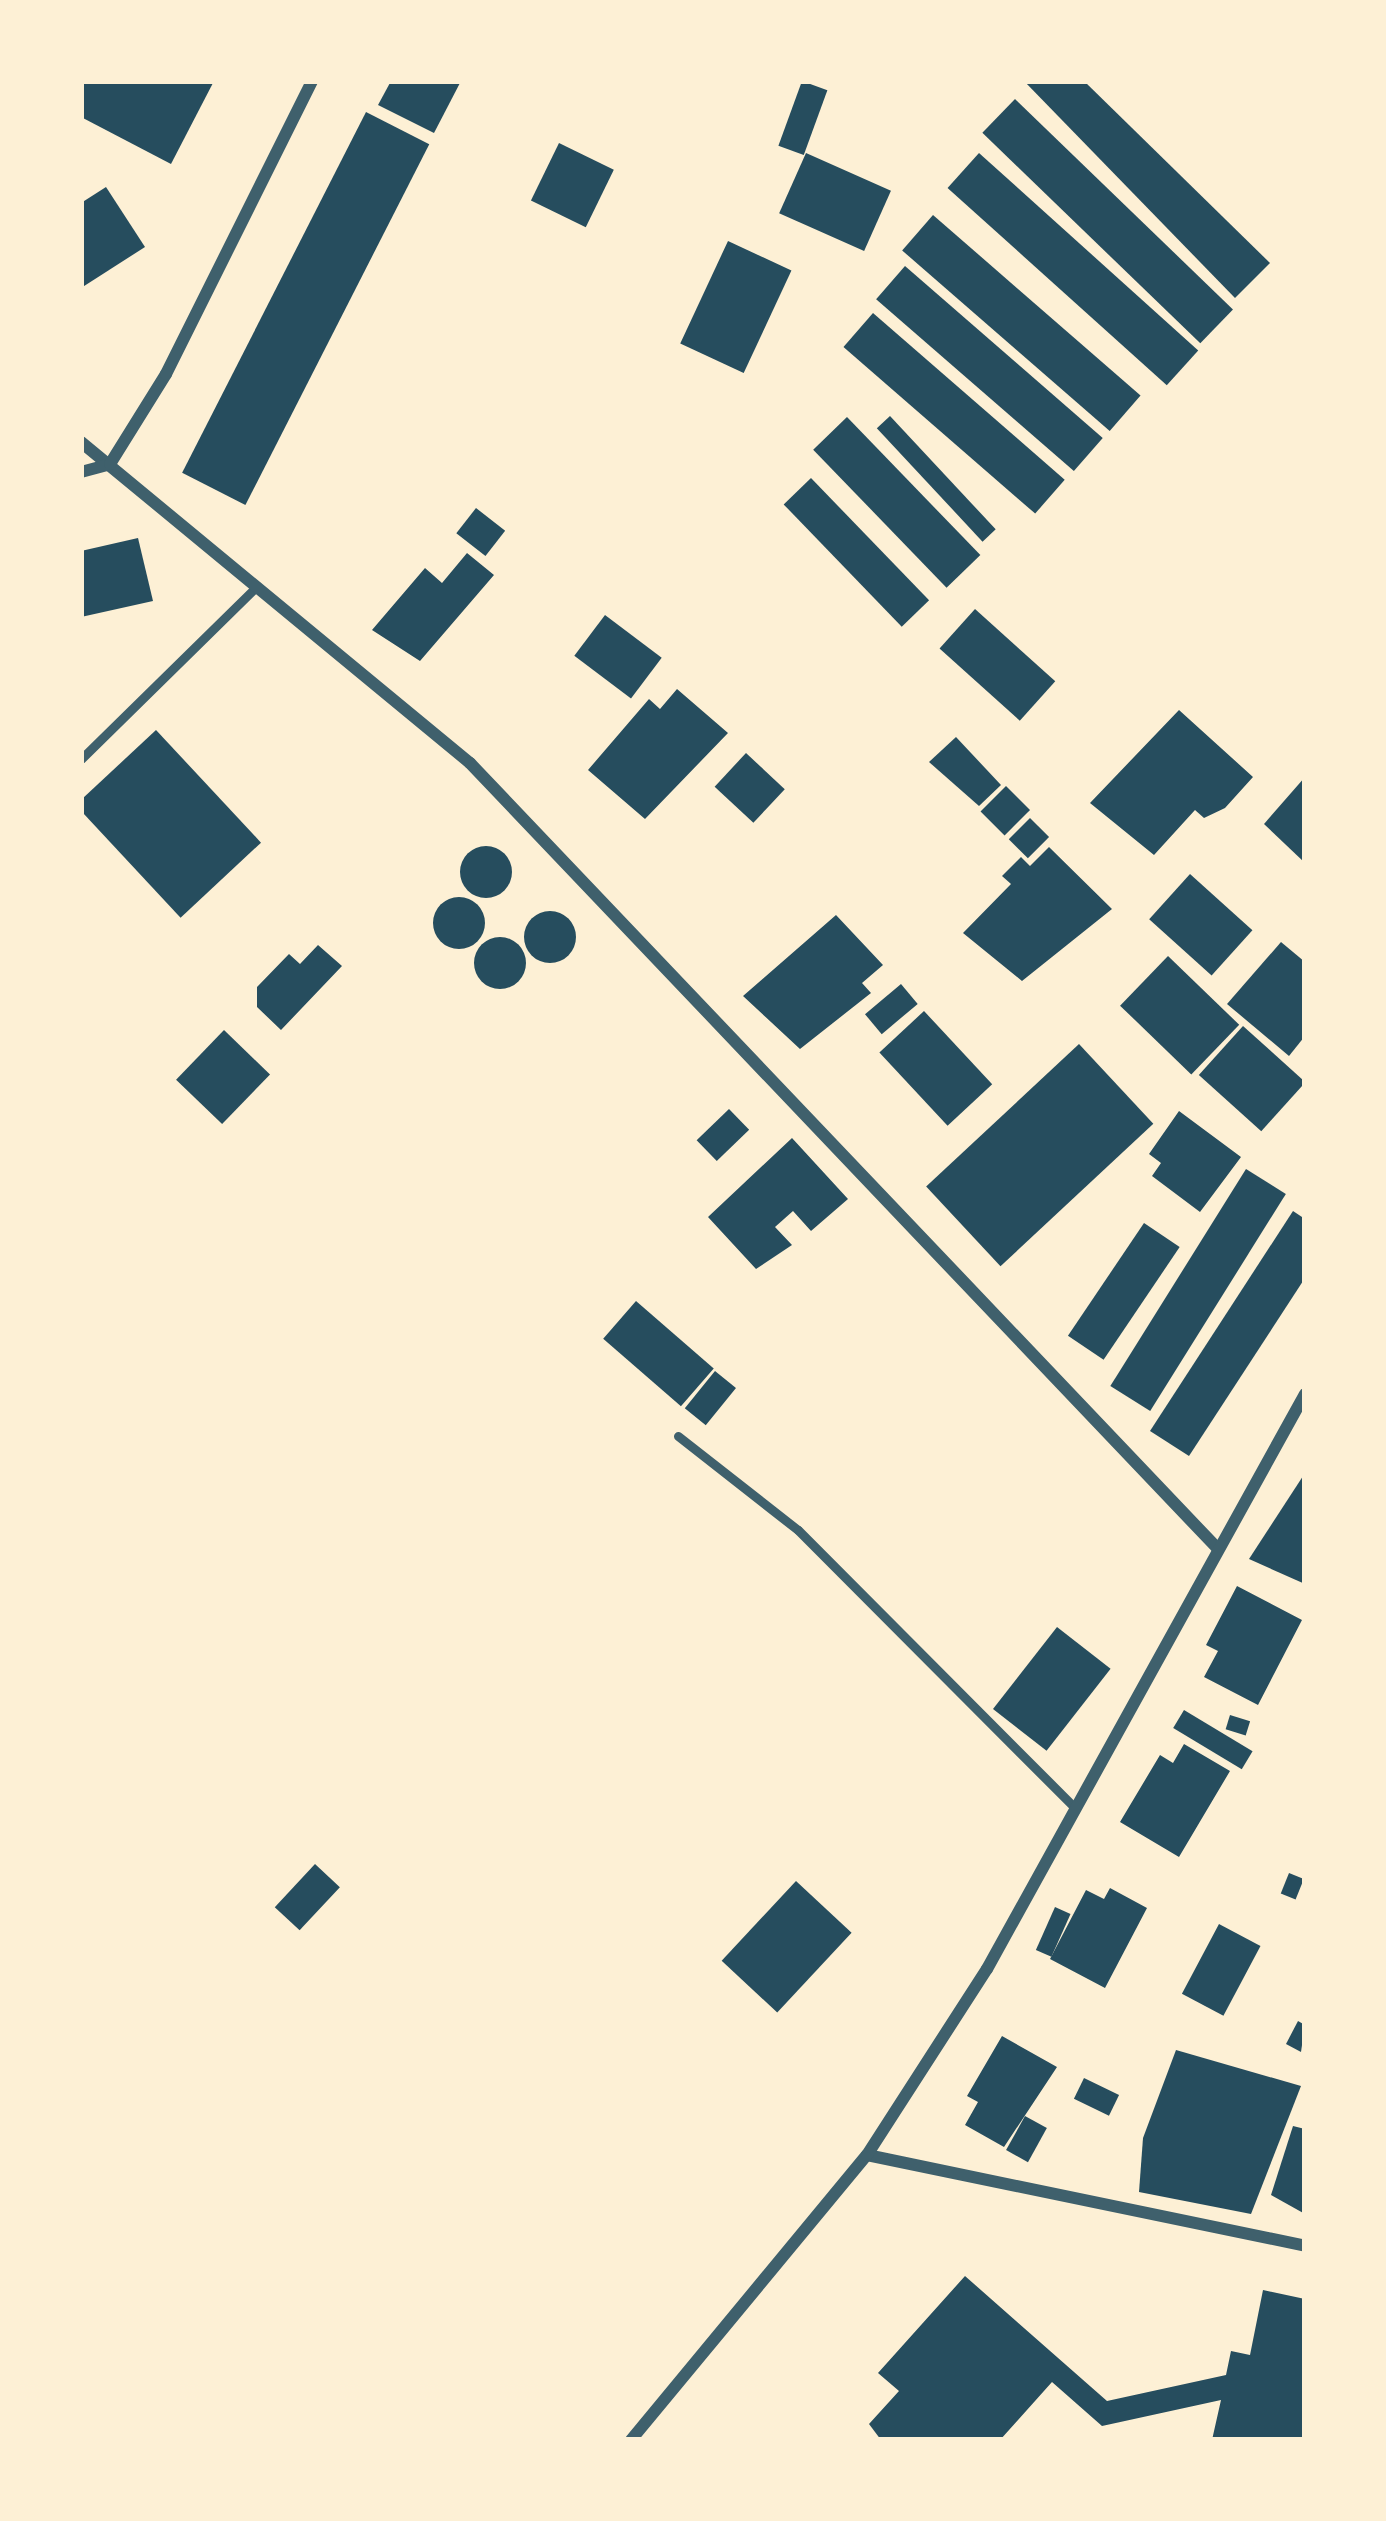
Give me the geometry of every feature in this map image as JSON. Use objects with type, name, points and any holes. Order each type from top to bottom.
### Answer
[{"type":"street","points":[[81,472],[110,464],[312,81]]},
{"type":"street","points":[[81,442],[430,726],[559,852],[1218,1549]]},
{"type":"street","points":[[631,2440],[867,2155],[1075,1808],[1305,1394]]},
{"type":"street","points":[[867,2155],[1305,2246]]},
{"type":"lane","points":[[81,759],[259,584]]},
{"type":"lane","points":[[678,1436],[798,1531],[1075,1808]]},
{"type":"building","points":[[81,81],[214,81],[171,164],[81,117]]},
{"type":"building","points":[[391,81],[461,81],[434,133],[378,105]]},
{"type":"building","points":[[802,81],[827,90],[804,155],[778,146]]},
{"type":"building","points":[[1024,81],[1084,81],[1270,263],[1235,298]]},
{"type":"building","points":[[1015,99],[1233,309],[1200,343],[982,133]]},
{"type":"building","points":[[366,112],[429,144],[245,505],[182,473]]},
{"type":"building","points":[[559,143],[614,170],[586,227],[531,201]]},
{"type":"building","points":[[806,153],[891,191],[864,251],[779,213]]},
{"type":"building","points":[[979,153],[1198,350],[1167,385],[948,188]]},
{"type":"building","points":[[106,187],[145,247],[81,288],[81,203]]},
{"type":"building","points":[[933,215],[1141,395],[1110,431],[902,250]]},
{"type":"building","points":[[728,241],[791,271],[744,373],[680,343]]},
{"type":"building","points":[[905,266],[1103,438],[1074,471],[876,299]]},
{"type":"building","points":[[873,313],[1065,480],[1035,514],[843,347]]},
{"type":"building","points":[[890,416],[996,529],[983,542],[877,428]]},
{"type":"building","points":[[847,417],[980,555],[947,588],[813,450]]},
{"type":"building","points":[[811,478],[929,600],[902,627],[784,504]]},
{"type":"building","points":[[476,508],[505,531],[485,556],[456,533]]},
{"type":"building","points":[[138,538],[153,601],[81,617],[81,551]]},
{"type":"building","points":[[467,553],[494,575],[420,661],[372,630],[425,568],[442,583]]},
{"type":"building","points":[[975,609],[1055,681],[1020,721],[940,648]]},
{"type":"building","points":[[605,615],[662,658],[631,698],[574,656]]},
{"type":"building","points":[[677,689],[728,733],[645,819],[588,770],[649,699],[660,709]]},
{"type":"building","points":[[1179,710],[1253,777],[1225,808],[1204,818],[1195,810],[1154,855],[1090,803]]},
{"type":"building","points":[[156,730],[261,843],[181,918],[81,811],[81,800]]},
{"type":"building","points":[[956,737],[1001,785],[979,806],[929,762]]},
{"type":"building","points":[[746,753],[785,789],[753,823],[715,787]]},
{"type":"building","points":[[1305,777],[1305,863],[1264,824]]},
{"type":"building","points":[[1006,786],[1030,810],[1005,835],[981,811]]},
{"type":"building","points":[[1030,818],[1049,837],[1028,858],[1009,839]]},
{"type":"building","points":[[486,846],[505,853],[512,872],[505,891],[486,898],[467,891],[460,872],[467,853]]},
{"type":"building","points":[[1049,847],[1112,909],[1022,981],[963,933],[1011,884],[1002,876],[1021,857],[1030,866]]},
{"type":"building","points":[[1190,874],[1252,930],[1212,976],[1149,919]]},
{"type":"building","points":[[459,897],[478,904],[485,923],[478,942],[459,949],[440,942],[433,923],[440,904]]},
{"type":"building","points":[[550,911],[569,918],[576,937],[569,956],[550,963],[531,956],[524,937],[531,918]]},
{"type":"building","points":[[836,915],[883,965],[862,983],[871,993],[800,1049],[743,996]]},
{"type":"building","points":[[500,937],[519,944],[526,963],[519,982],[500,989],[481,982],[474,963],[481,944]]},
{"type":"building","points":[[1281,942],[1305,962],[1305,1036],[1289,1056],[1227,1004]]},
{"type":"building","points":[[318,945],[342,966],[281,1030],[257,1007],[257,987],[289,954],[300,964]]},
{"type":"building","points":[[1168,956],[1239,1025],[1191,1074],[1120,1006]]},
{"type":"building","points":[[901,984],[918,1004],[882,1034],[865,1014]]},
{"type":"building","points":[[924,1011],[992,1084],[948,1126],[879,1053]]},
{"type":"building","points":[[1243,1026],[1305,1082],[1261,1131],[1199,1075]]},
{"type":"building","points":[[224,1030],[270,1074],[222,1124],[176,1080]]},
{"type":"building","points":[[1079,1044],[1153,1124],[1000,1266],[926,1187]]},
{"type":"building","points":[[729,1109],[749,1130],[717,1161],[697,1140]]},
{"type":"building","points":[[1179,1111],[1241,1157],[1200,1212],[1152,1176],[1161,1163],[1149,1154]]},
{"type":"building","points":[[792,1138],[848,1199],[811,1231],[793,1211],[775,1227],[792,1245],[756,1269],[708,1217]]},
{"type":"building","points":[[1246,1169],[1286,1194],[1150,1411],[1110,1386]]},
{"type":"building","points":[[1293,1211],[1305,1219],[1305,1278],[1189,1456],[1150,1431]]},
{"type":"building","points":[[1144,1223],[1180,1247],[1104,1360],[1068,1336]]},
{"type":"building","points":[[636,1301],[714,1369],[681,1406],[603,1339]]},
{"type":"building","points":[[715,1371],[736,1388],[706,1425],[685,1408]]},
{"type":"building","points":[[1305,1473],[1305,1584],[1249,1559]]},
{"type":"building","points":[[1237,1586],[1302,1620],[1258,1705],[1204,1677],[1218,1651],[1206,1645]]},
{"type":"building","points":[[1057,1627],[1111,1669],[1047,1751],[993,1709]]},
{"type":"building","points":[[1184,1710],[1253,1751],[1242,1769],[1173,1728]]},
{"type":"building","points":[[1230,1715],[1250,1721],[1246,1735],[1226,1729]]},
{"type":"building","points":[[1184,1744],[1230,1771],[1179,1857],[1120,1822],[1160,1755],[1173,1763]]},
{"type":"building","points":[[315,1864],[340,1887],[300,1930],[275,1907]]},
{"type":"building","points":[[1289,1873],[1304,1879],[1296,1899],[1281,1893]]},
{"type":"building","points":[[796,1881],[852,1933],[777,2013],[722,1961]]},
{"type":"building","points":[[1110,1888],[1147,1908],[1105,1988],[1050,1959],[1086,1890],[1104,1899]]},
{"type":"building","points":[[1055,1907],[1071,1914],[1051,1957],[1036,1950]]},
{"type":"building","points":[[1219,1924],[1260,1946],[1223,2016],[1182,1994]]},
{"type":"building","points":[[1298,2021],[1305,2025],[1301,2052],[1286,2044]]},
{"type":"building","points":[[1002,2036],[1057,2067],[1004,2147],[965,2125],[978,2102],[967,2096]]},
{"type":"building","points":[[1176,2050],[1301,2086],[1251,2214],[1139,2192],[1143,2138]]},
{"type":"building","points":[[1084,2078],[1119,2095],[1109,2116],[1074,2099]]},
{"type":"building","points":[[1025,2116],[1047,2128],[1028,2162],[1006,2150]]},
{"type":"building","points":[[1293,2126],[1305,2129],[1305,2214],[1271,2195]]},
{"type":"building","points":[[965,2276],[1107,2401],[1226,2375],[1231,2351],[1250,2355],[1263,2290],[1305,2299],[1305,2440],[1212,2440],[1221,2400],[1102,2426],[1052,2382],[1000,2440],[881,2440],[869,2424],[899,2391],[878,2373]]}]
